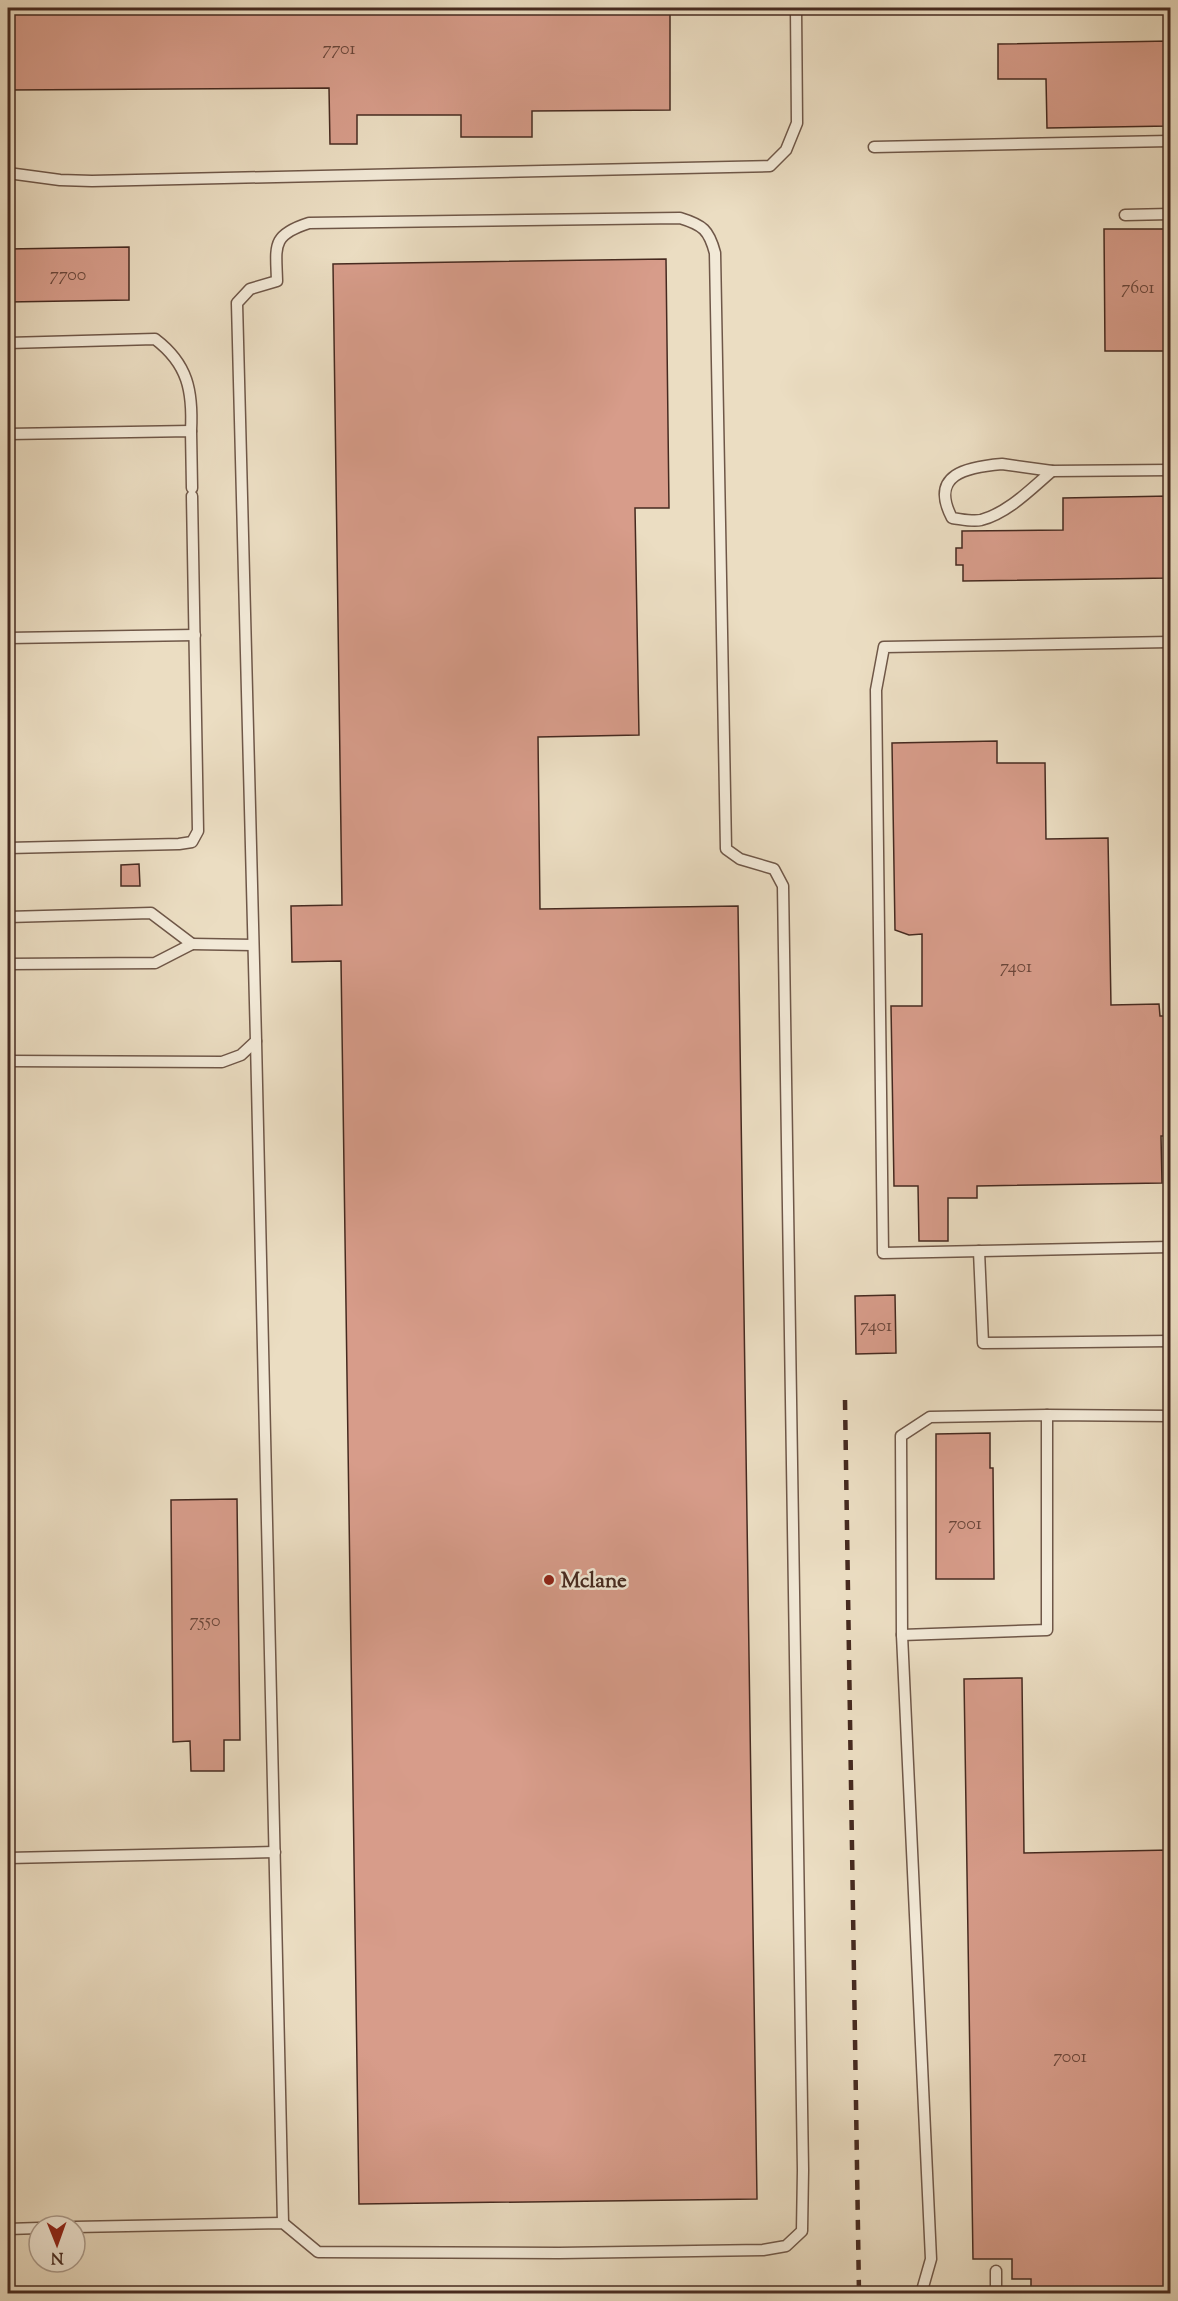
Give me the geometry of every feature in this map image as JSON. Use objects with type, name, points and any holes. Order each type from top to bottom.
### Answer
[{"type":"lane","points":[[8,173],[60,180],[92,181],[770,166],[786,150],[797,123],[796,8]]},
{"type":"lane","points":[[874,147],[1170,141]]},
{"type":"lane","points":[[1125,215],[1170,214]]},
{"type":"lane","points":[[87,2227],[283,2223],[318,2252],[559,2253],[764,2250],[786,2246],[802,2231],[797,1737],[783,886],[774,869],[740,859],[726,849],[715,254],[711,237],[699,223],[680,218],[309,222],[289,229],[276,246],[277,281],[249,288],[237,303],[283,2223]]},
{"type":"lane","points":[[8,343],[155,339],[171,351],[185,372],[192,406],[198,831],[192,842],[179,844],[8,848]]},
{"type":"lane","points":[[8,434],[191,431]]},
{"type":"lane","points":[[1052,471],[995,515],[978,521],[952,518],[944,503],[945,491],[951,478],[961,470],[978,466],[1002,464],[1052,471],[1170,470]]},
{"type":"lane","points":[[8,638],[195,635]]},
{"type":"lane","points":[[1170,642],[884,647],[876,690],[884,1253],[1170,1247]]},
{"type":"lane","points":[[8,917],[151,912],[192,944]]},
{"type":"lane","points":[[8,964],[155,963],[192,944],[253,945]]},
{"type":"lane","points":[[8,1061],[222,1062],[241,1055],[256,1041]]},
{"type":"lane","points":[[979,1251],[982,1343],[1170,1341]]},
{"type":"lane","points":[[902,1635],[1047,1630],[1047,1415]]},
{"type":"lane","points":[[921,2294],[931,2259],[902,1635],[901,1436],[930,1417],[1170,1416]]},
{"type":"lane","points":[[8,1858],[275,1852]]},
{"type":"lane","points":[[8,2229],[27,2228]]},
{"type":"lane","points":[[996,2271],[996,2294]]},
{"type":"building","points":[[8,8],[670,8],[670,110],[532,111],[532,137],[461,137],[461,115],[357,115],[357,144],[330,144],[329,88],[8,90]]},
{"type":"building","points":[[1170,41],[1170,126],[1047,128],[1046,79],[998,79],[998,44]]},
{"type":"building","points":[[1104,229],[1170,229],[1170,351],[1105,351]]},
{"type":"building","points":[[129,247],[129,300],[8,302],[8,249]]},
{"type":"building","name":"Mclane","points":[[666,259],[669,508],[635,508],[639,735],[538,737],[540,909],[738,906],[757,2199],[359,2204],[341,961],[292,962],[291,906],[342,905],[333,264]]},
{"type":"building","points":[[1170,496],[1170,578],[963,581],[963,565],[956,565],[956,548],[962,548],[962,531],[1063,530],[1063,498]]},
{"type":"building","points":[[997,741],[997,763],[1045,763],[1046,839],[1108,838],[1111,1005],[1159,1004],[1160,1016],[1170,1016],[1170,1136],[1161,1136],[1162,1183],[977,1186],[977,1198],[948,1198],[948,1241],[919,1241],[918,1186],[894,1186],[891,1006],[922,1006],[922,934],[909,935],[895,930],[892,743]]},
{"type":"building","points":[[139,864],[140,886],[121,886],[121,865]]},
{"type":"building","points":[[895,1295],[896,1353],[856,1354],[855,1296]]},
{"type":"building","points":[[990,1433],[990,1468],[993,1468],[994,1579],[936,1579],[936,1434]]},
{"type":"building","points":[[237,1499],[240,1740],[224,1740],[224,1771],[191,1771],[190,1741],[173,1742],[171,1500]]},
{"type":"building","points":[[1022,1678],[1024,1853],[1170,1850],[1170,2294],[1031,2294],[1031,2279],[1012,2279],[1012,2259],[973,2259],[964,1679]]},
{"type":"railway","points":[[845,1400],[859,2294]]},
{"type":"place","name":"Mclane","points":[[549,1580]]}]
